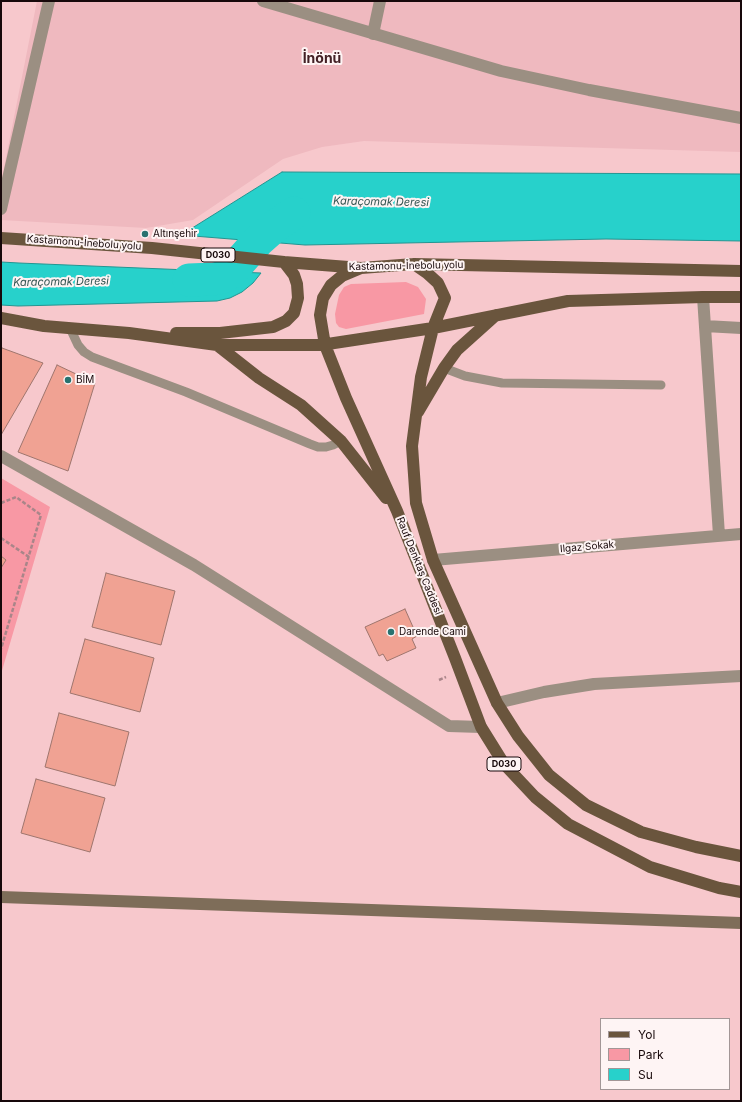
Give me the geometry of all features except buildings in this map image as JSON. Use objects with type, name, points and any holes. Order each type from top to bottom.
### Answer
[{"type":"main road","name":"Kastamonu-İnebolu yolu","points":[[1,238],[152,248],[284,262],[361,268],[414,264],[741,271]]},
{"type":"main road","points":[[129,334],[220,333],[273,327],[286,321],[294,313],[298,298],[294,275],[284,262]]},
{"type":"main road","name":"Rauf Denktaş Caddesi","points":[[414,264],[427,272],[438,282],[445,298],[432,328],[421,377],[415,417],[412,446],[416,503],[433,560],[497,703],[518,736],[549,774],[586,805],[641,832],[696,847],[741,856]]},
{"type":"main road","points":[[361,268],[342,276],[331,285],[323,298],[320,314],[325,345],[346,398],[397,511]]},
{"type":"main road","points":[[1,318],[44,326],[129,334],[217,345],[325,345],[432,328],[568,301],[741,297]]},
{"type":"main road","points":[[415,417],[444,368],[457,350],[498,314]]},
{"type":"main road","points":[[217,345],[259,378],[301,404],[341,441],[397,511]]},
{"type":"main road","name":"Rauf Denktaş Caddesi","points":[[397,511],[456,658],[481,727],[504,764],[535,797],[568,824],[650,867],[719,888],[741,892]]},
{"type":"street","points":[[1,209],[49,1]]},
{"type":"street","points":[[263,1],[501,71],[589,90],[741,118]]},
{"type":"street","points":[[374,34],[380,1]]},
{"type":"street","points":[[703,297],[719,536]]},
{"type":"street","points":[[705,326],[741,328]]},
{"type":"street","points":[[1,456],[194,565],[449,726],[481,727]]},
{"type":"street","name":"Ilgaz Sokak","points":[[433,560],[741,534]]},
{"type":"street","points":[[497,703],[544,692],[594,684],[741,676]]},
{"type":"street","points":[[1,897],[741,924]]},
{"type":"lane","points":[[70,328],[78,345],[84,352],[96,358],[186,392],[310,444],[326,447],[341,441]]},
{"type":"lane","points":[[444,368],[465,376],[502,383],[661,385]]},
{"type":"path","points":[[1,503],[16,497],[41,515],[1,649]]},
{"type":"path","points":[[1,538],[28,557]]},
{"type":"shaded area","points":[[37,1],[741,1],[741,152],[364,141],[322,147],[283,159],[193,220],[146,228],[1,220],[1,183]]},
{"type":"green space","points":[[406,282],[418,287],[426,299],[424,314],[346,329],[339,327],[336,323],[335,314],[339,295],[344,287],[351,284]]},
{"type":"green space","points":[[1,478],[50,507],[1,674],[1,568],[6,560],[1,556]]},
{"type":"water","points":[[282,172],[741,174],[741,241],[606,239],[305,245],[181,235]]},
{"type":"water","points":[[1,262],[261,273],[253,283],[242,292],[230,298],[217,301],[18,306],[1,305]]},
{"type":"waterway","name":"Karaçomak Deresi","points":[[189,280],[214,279],[223,277],[231,272],[258,241],[275,226],[294,213]]},
{"type":"place","name":"Altınşehir","points":[[145,234]]},
{"type":"place","name":"BİM","points":[[68,380]]},
{"type":"place","name":"Darende Cami","points":[[391,632]]},
{"type":"district","name":"İnönü","points":[[322,59]]}]
